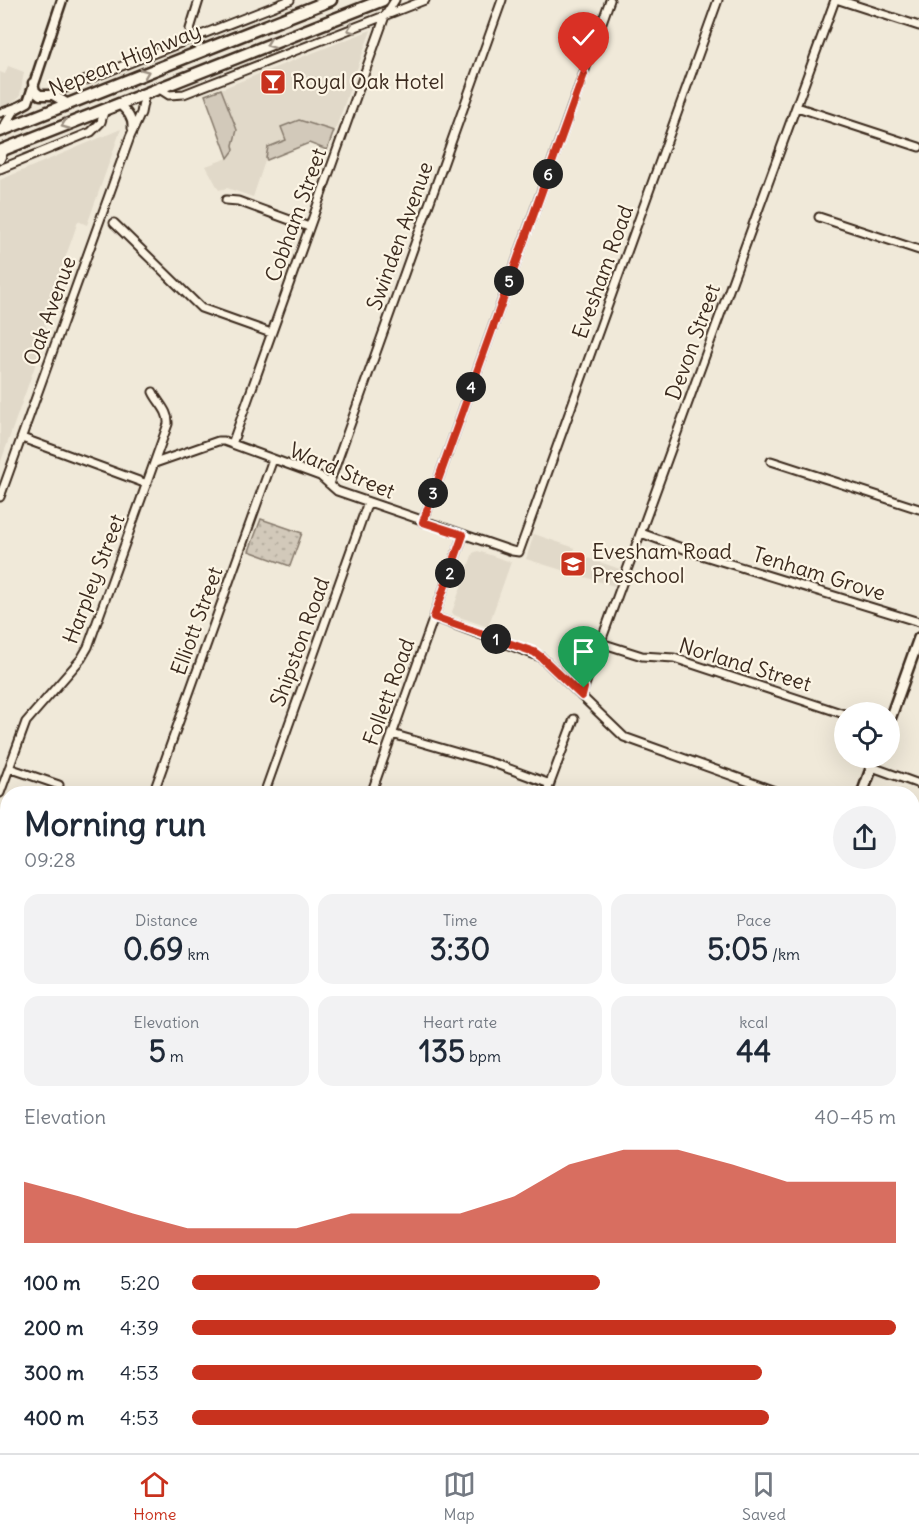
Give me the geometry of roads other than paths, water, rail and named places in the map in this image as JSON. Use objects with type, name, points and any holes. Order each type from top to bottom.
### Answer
[{"type":"main road","name":"Nepean Highway","points":[[1,131],[331,0]]},
{"type":"main road","name":"Nepean Highway","points":[[2,150],[145,93],[162,91],[178,80],[383,0]]},
{"type":"main road","points":[[171,63],[178,80]]},
{"type":"main road","points":[[896,702],[919,638]]},
{"type":"main road","points":[[865,786],[872,768]]},
{"type":"street","points":[[1,131],[14,111],[23,105],[62,0]]},
{"type":"street","points":[[192,39],[190,29],[199,0]]},
{"type":"street","points":[[0,113],[290,0]]},
{"type":"street","name":"Cobham Street","points":[[232,444],[385,16],[395,0]]},
{"type":"street","points":[[162,91],[177,96],[192,92],[425,0]]},
{"type":"street","name":"Swinden Avenue","points":[[329,484],[502,0]]},
{"type":"street","points":[[423,522],[610,0]]},
{"type":"street","name":"Evesham Road","points":[[515,552],[519,552],[521,548],[718,0]]},
{"type":"street","points":[[837,0],[919,26]]},
{"type":"street","name":"Devon Street","points":[[582,696],[837,0]]},
{"type":"street","points":[[33,82],[37,93],[68,104]]},
{"type":"street","name":"Oak Avenue","points":[[0,497],[130,137],[141,113],[145,93]]},
{"type":"street","points":[[119,104],[133,123],[130,137]]},
{"type":"street","points":[[797,107],[919,147]]},
{"type":"street","points":[[0,169],[91,132],[101,122],[105,109]]},
{"type":"street","points":[[0,160],[2,150]]},
{"type":"street","points":[[226,200],[238,201],[309,227]]},
{"type":"street","points":[[819,217],[919,250]]},
{"type":"street","points":[[114,223],[201,308],[271,333]]},
{"type":"street","name":"Harpley Street","points":[[3,786],[26,722],[87,651],[155,463],[168,420],[167,412],[157,401],[153,392]]},
{"type":"street","points":[[22,438],[147,484]]},
{"type":"street","name":"Ward Street","points":[[155,463],[218,441],[232,444],[320,476],[337,491],[515,552]]},
{"type":"street","name":"Elliott Street","points":[[156,786],[273,459]]},
{"type":"street","points":[[771,461],[919,509]]},
{"type":"street","name":"Shipston Road","points":[[267,786],[368,502]]},
{"type":"street","name":"Tenham Grove","points":[[641,533],[698,554],[919,622]]},
{"type":"street","name":"Follett Road","points":[[373,786],[463,535]]},
{"type":"street","points":[[434,617],[534,652],[624,737],[761,786]]},
{"type":"street","name":"Norland Street","points":[[601,643],[642,656],[674,658],[834,711]]},
{"type":"street","points":[[392,734],[496,764],[550,784],[574,719]]},
{"type":"street","points":[[9,768],[59,785]]},
{"type":"street","points":[[872,768],[919,784]]},
{"type":"place","name":"Royal Oak Hotel","points":[[273,82]]},
{"type":"place","name":"Evesham Road Preschool","points":[[573,564]]}]
